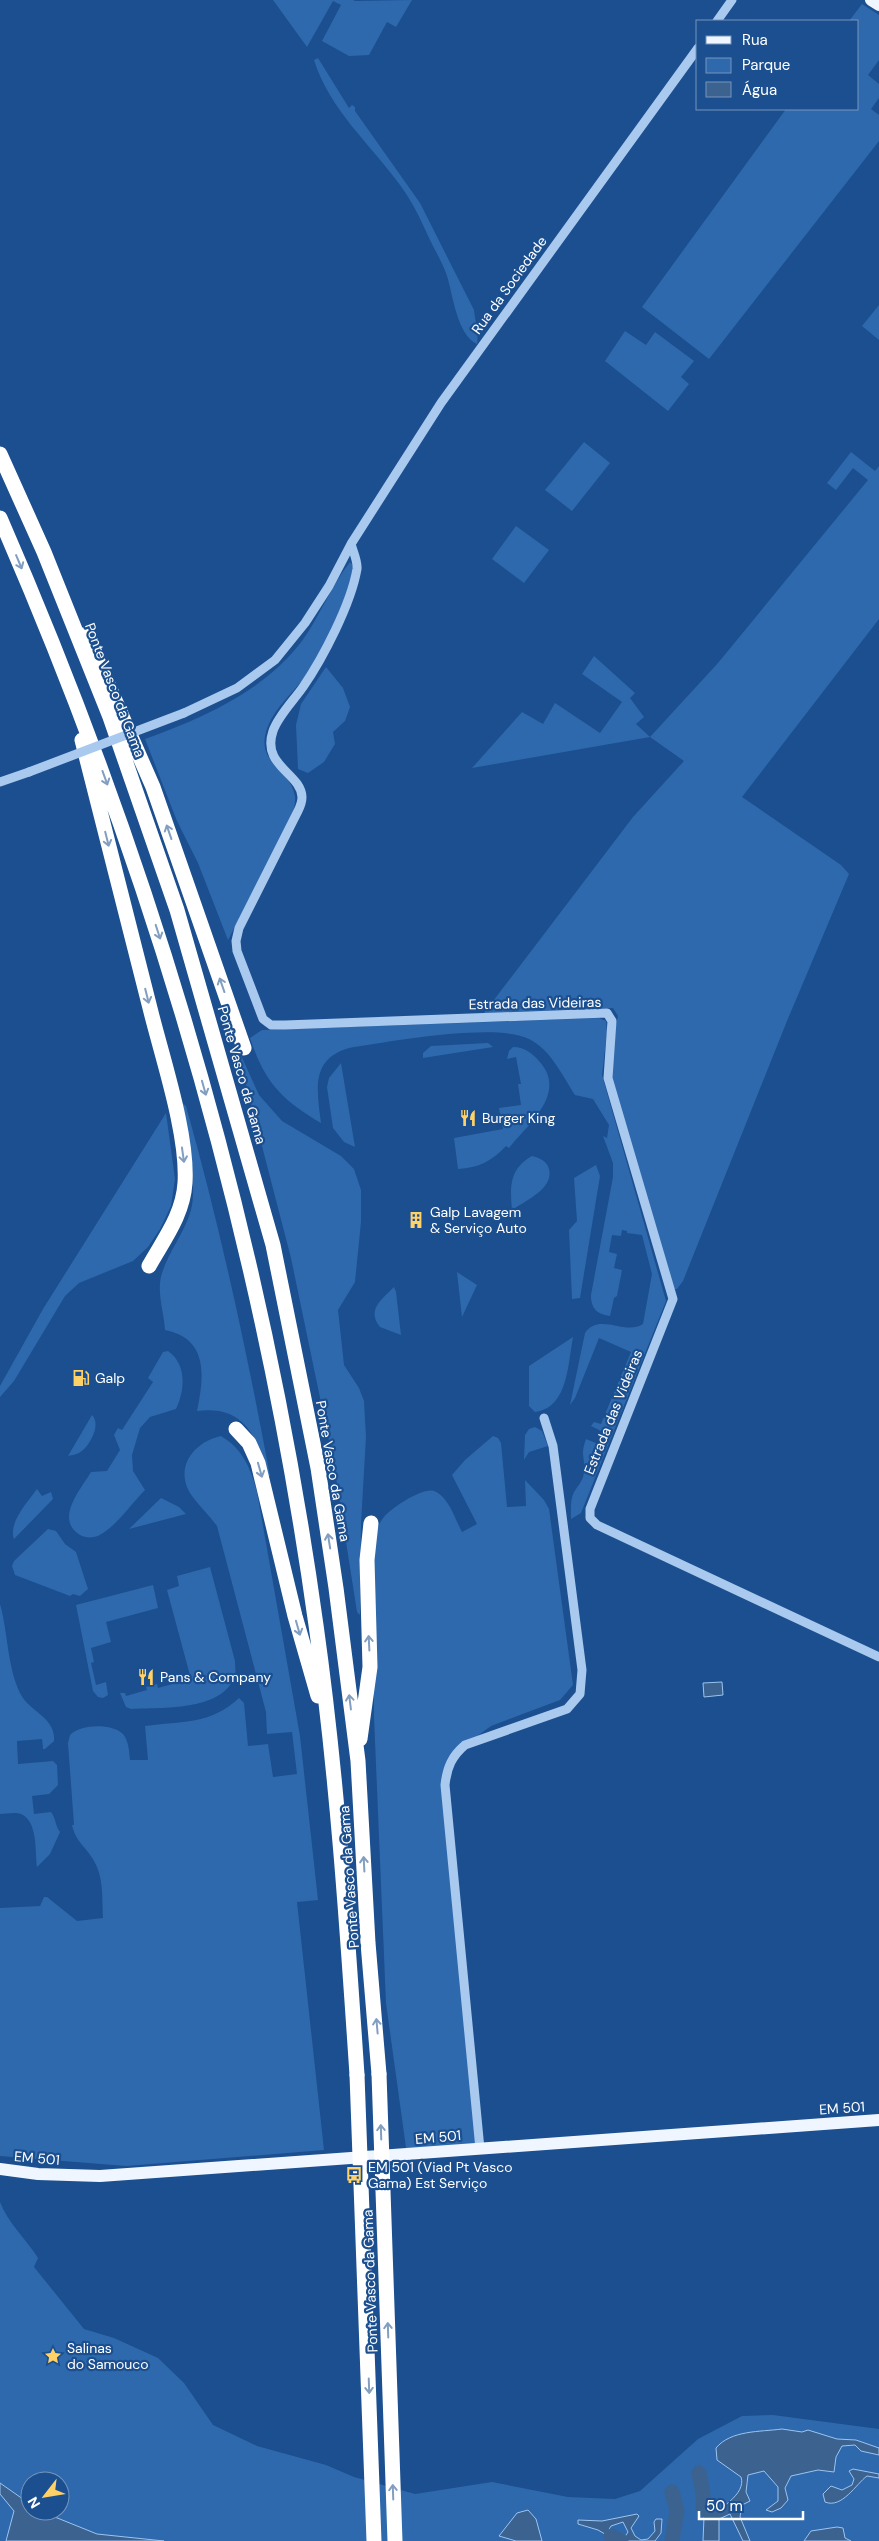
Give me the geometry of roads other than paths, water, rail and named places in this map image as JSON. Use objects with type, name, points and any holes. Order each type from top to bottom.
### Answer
[{"type":"highway","name":"Ponte Vasco da Gama","points":[[0,454],[44,552],[110,717],[177,910],[273,1245],[318,1468],[336,1588],[358,1761],[368,1943],[379,2074],[395,2541]]},
{"type":"highway","name":"Ponte Vasco da Gama","points":[[0,518],[58,656],[107,782],[150,908],[189,1032],[227,1173],[260,1312],[287,1442],[316,1625],[331,1743],[344,1884],[357,2075],[374,2541]]},
{"type":"highway","points":[[44,552],[99,659],[153,787],[244,1048]]},
{"type":"highway","points":[[58,656],[110,847],[184,1154],[185,1184],[182,1205],[149,1266]]},
{"type":"highway","points":[[236,1429],[249,1443],[258,1463],[295,1616],[331,1743]]},
{"type":"highway","points":[[358,1761],[370,1668],[366,1560],[370,1523]]},
{"type":"main road","points":[[871,0],[879,4]]},
{"type":"main road","name":"EM 501","points":[[0,2169],[38,2174],[100,2176],[879,2120]]},
{"type":"street","points":[[717,20],[732,0]]},
{"type":"street","name":"Rua da Sociedade","points":[[0,782],[184,713],[237,688],[275,660],[310,615],[329,586],[350,544],[441,402],[696,51]]},
{"type":"street","name":"Estrada das Videiras","points":[[350,544],[357,568],[350,593],[331,639],[309,678],[273,729],[270,743],[273,756],[298,786],[302,796],[298,811],[239,928],[236,941],[237,951],[263,1019],[271,1025],[285,1026],[607,1012],[612,1021],[608,1078],[673,1299],[590,1509],[590,1518],[596,1525],[879,1657]]},
{"type":"street","points":[[480,2149],[445,1785],[447,1768],[455,1754],[465,1745],[567,1709],[580,1694],[582,1670],[553,1446],[544,1418]]},
{"type":"water","points":[[722,1682],[723,1695],[704,1697],[703,1683]]},
{"type":"water","points":[[782,2429],[802,2432],[808,2430],[837,2439],[856,2440],[879,2448],[879,2455],[861,2451],[855,2445],[842,2446],[836,2457],[834,2472],[818,2470],[791,2476],[785,2488],[788,2500],[781,2508],[772,2512],[766,2510],[778,2501],[778,2487],[764,2471],[748,2475],[746,2492],[750,2501],[742,2505],[740,2517],[750,2541],[743,2541],[730,2514],[719,2519],[719,2541],[703,2541],[704,2517],[730,2502],[740,2490],[742,2483],[741,2477],[717,2460],[716,2448],[722,2442],[738,2435]]},
{"type":"water","points":[[853,2469],[879,2474],[879,2478],[867,2476],[843,2499],[831,2503],[825,2502],[823,2494],[831,2486],[842,2490],[852,2485],[854,2479],[849,2471]]},
{"type":"water","points":[[0,2483],[20,2497],[20,2521],[65,2521],[97,2534],[164,2541],[6,2541],[14,2511],[0,2494]]},
{"type":"water","points":[[528,2510],[536,2519],[542,2541],[516,2541],[499,2536],[517,2513]]},
{"type":"water","points":[[637,2514],[639,2516],[631,2528],[635,2536],[641,2540],[648,2539],[655,2531],[654,2522],[656,2519],[662,2519],[661,2533],[655,2541],[622,2541],[628,2532],[623,2522],[611,2526],[608,2531],[610,2537],[598,2530],[578,2524],[578,2520],[602,2521]]},
{"type":"water","points":[[837,2527],[843,2528],[845,2538],[851,2541],[804,2541],[811,2531]]},
{"type":"waterway","points":[[699,2473],[703,2507],[711,2514]]},
{"type":"waterway","points":[[672,2492],[677,2511],[672,2541]]},
{"type":"waterway","points":[[611,2536],[621,2541]]},
{"type":"place","name":"Burger King","points":[[468,1118]]},
{"type":"place","name":"Galp Lavagem & Serviço Auto","points":[[416,1220]]},
{"type":"place","name":"Galp","points":[[81,1378]]},
{"type":"place","name":"Pans & Company","points":[[146,1677]]},
{"type":"place","name":"EM 501 (Viad Pt Vasco Gama) Est Serviço","points":[[354,2175]]},
{"type":"place","name":"Salinas do Samouco","points":[[53,2356]]}]
